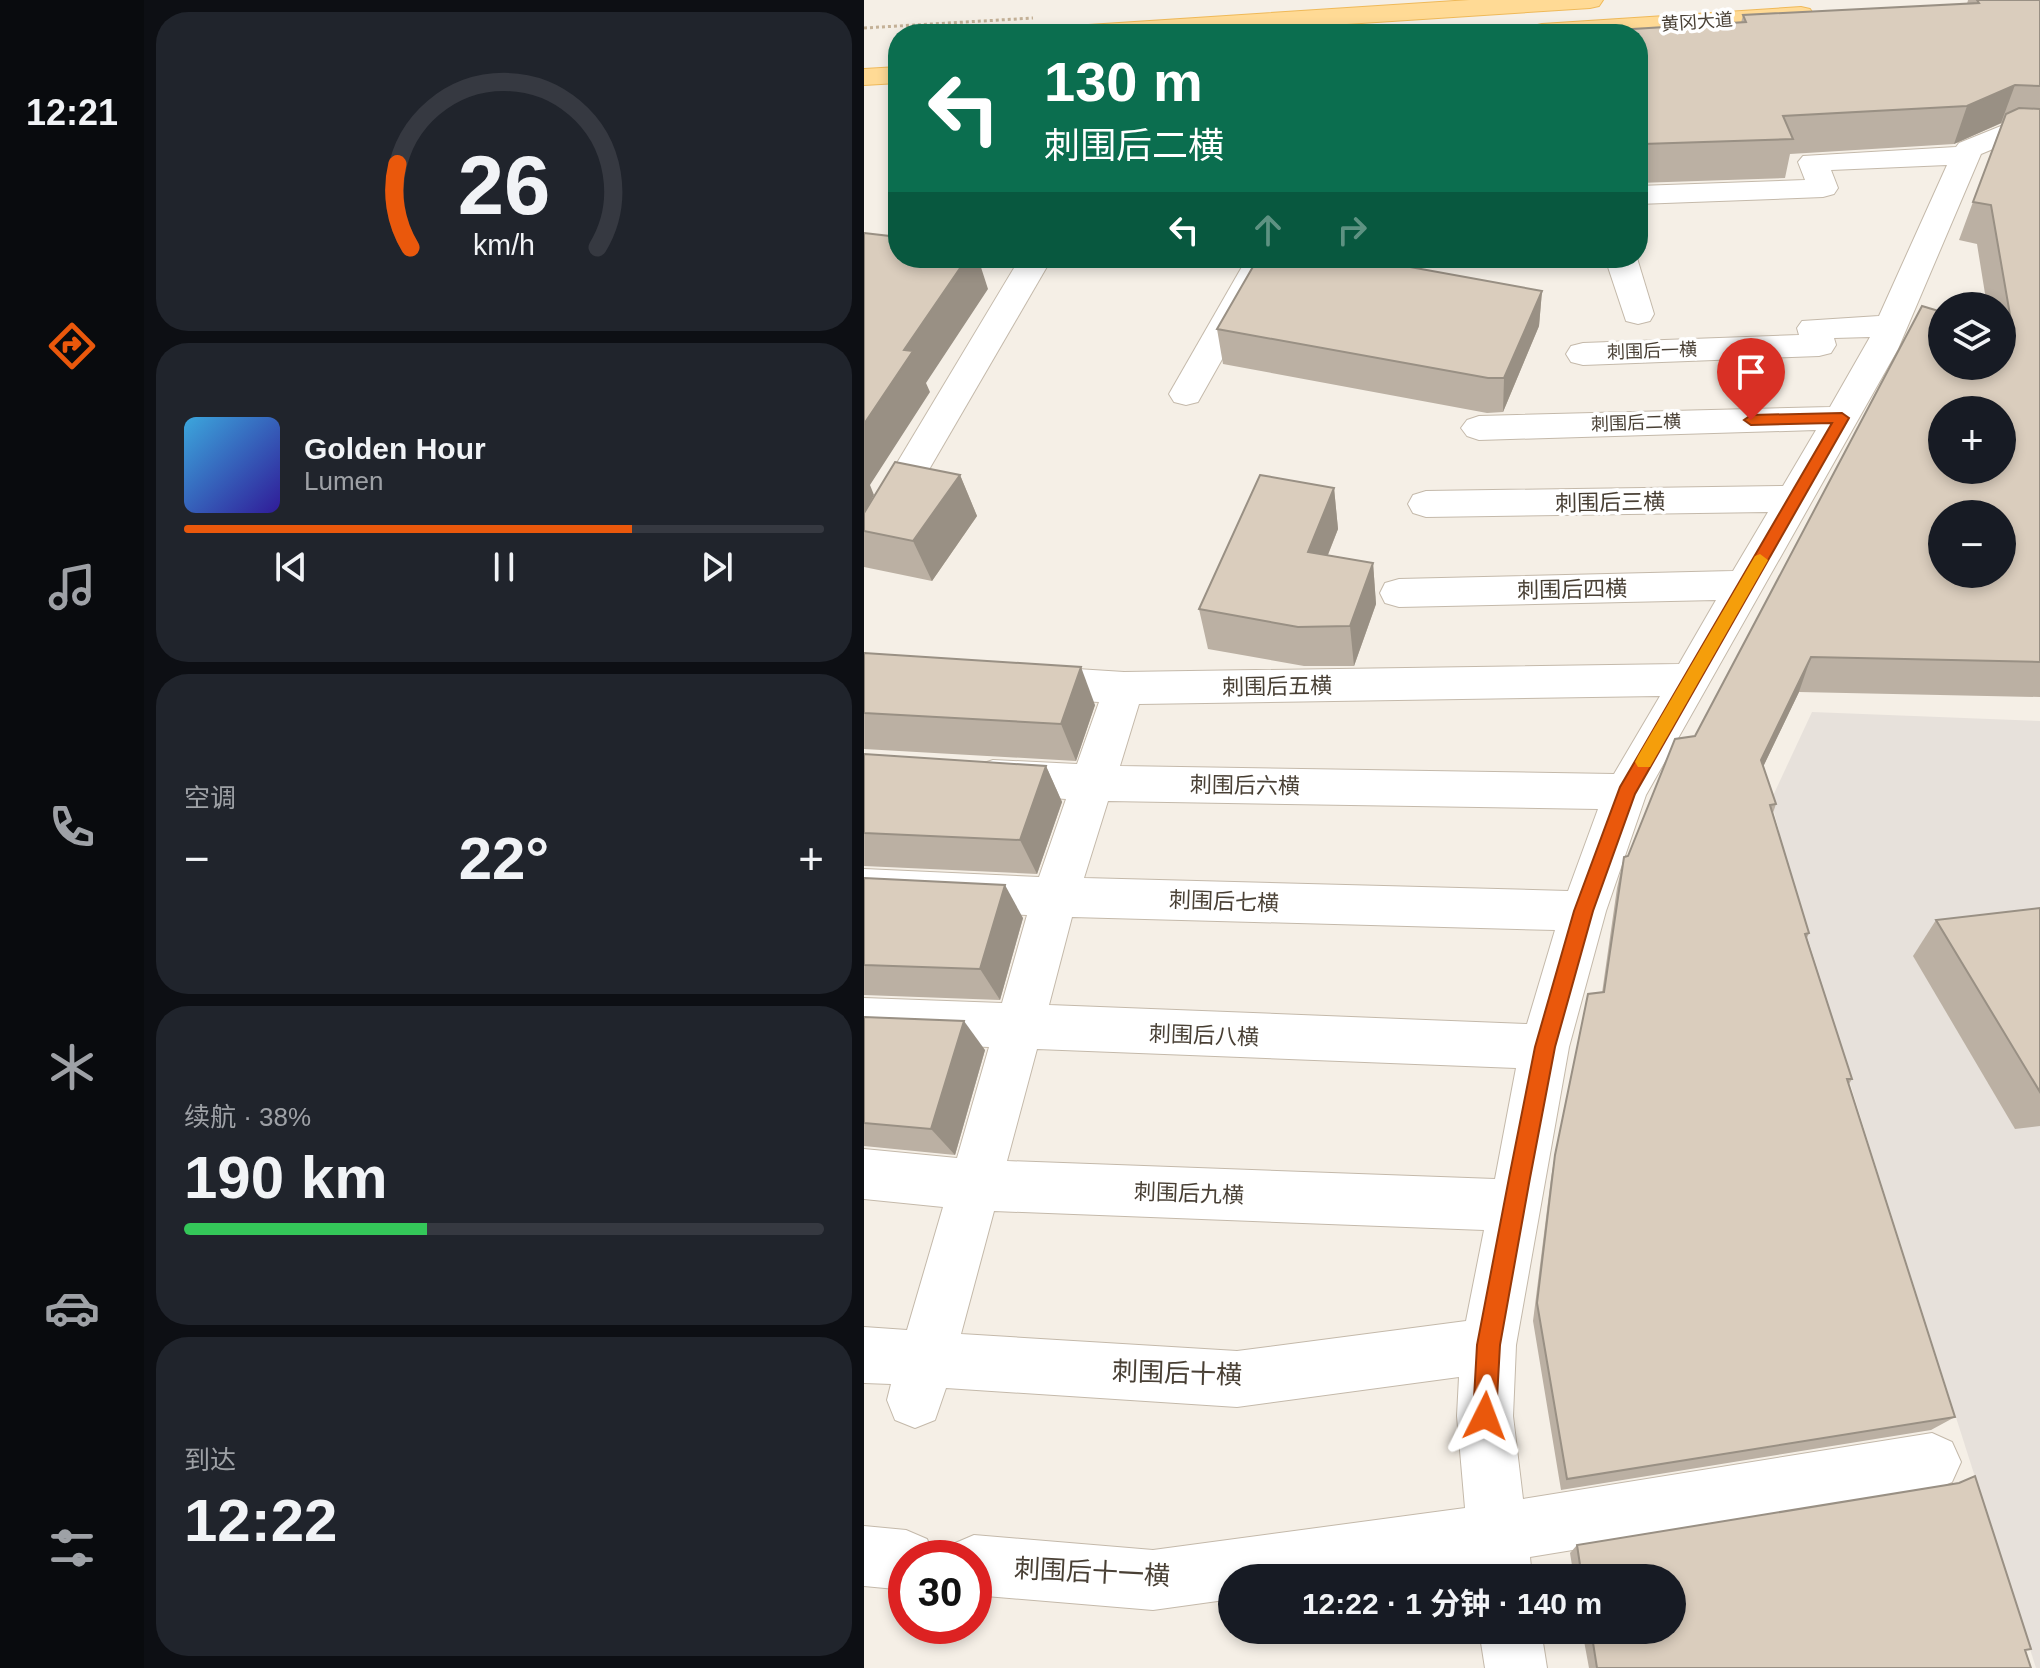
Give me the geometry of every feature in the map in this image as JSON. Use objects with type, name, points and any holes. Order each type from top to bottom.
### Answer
[{"type":"main road","points":[[1225,24],[1590,0]]},
{"type":"main road","name":"黄冈大道","points":[[1648,25],[1832,13]]},
{"type":"main road","points":[[864,77],[888,76]]},
{"type":"street","points":[[1499,1555],[1485,1416],[1489,1345],[1545,1047],[1583,911],[1626,792],[1842,418],[1891,326],[1969,149],[2001,135],[2040,137]]},
{"type":"street","points":[[1648,195],[1823,188],[1813,162],[1966,155]]},
{"type":"street","points":[[864,549],[1030,268]]},
{"type":"street","points":[[1186,394],[1257,268]]},
{"type":"street","points":[[1624,268],[1638,314]]},
{"type":"street","name":"刺围后一横","points":[[1583,354],[1819,345],[1814,328],[1891,326]]},
{"type":"street","name":"刺围后二横","points":[[1479,428],[1842,418]]},
{"type":"street","name":"刺围后三横","points":[[1426,504],[1795,499]]},
{"type":"street","name":"刺围后四横","points":[[1399,593],[1746,585]]},
{"type":"street","name":"刺围后五横","points":[[986,679],[1124,688],[1691,680]]},
{"type":"street","points":[[921,1379],[1055,897],[1124,688]]},
{"type":"street","name":"刺围后六横","points":[[956,775],[1094,783],[1626,792]]},
{"type":"street","name":"刺围后七横","points":[[864,888],[1055,897],[1583,911]]},
{"type":"street","name":"刺围后八横","points":[[864,1020],[1018,1029],[1545,1047]]},
{"type":"street","name":"刺围后九横","points":[[864,1174],[976,1185],[1514,1205]]},
{"type":"street","name":"刺围后十横","points":[[864,1355],[921,1379],[1237,1379],[1489,1345]]},
{"type":"street","name":"刺围后十一横","points":[[992,1567],[1153,1580],[1499,1555],[1932,1462]]},
{"type":"street","points":[[864,1556],[888,1558]]},
{"type":"street","points":[[1512,1644],[1516,1668]]},
{"type":"shaded area","points":[[1812,712],[2040,721],[2040,1668],[2036,1668],[1870,1148],[1811,956],[1771,800]]},
{"type":"building","points":[[1977,0],[2040,0],[2040,86],[2015,85],[1967,106],[1783,116],[1793,139],[1648,144],[1648,28],[1746,22],[1743,15],[1979,3]]},
{"type":"building","points":[[2019,108],[2040,109],[2040,662],[1811,657],[1761,760],[1776,804],[1770,805],[1809,933],[1805,934],[1852,1079],[1847,1079],[1955,1417],[1567,1479],[1537,1303],[1555,1155],[1588,994],[1604,992],[1624,857],[1628,856],[1675,739],[1695,736],[1922,306],[1928,308],[1928,380],[2016,380],[2016,292],[2006,292],[1991,205],[1973,202],[2006,114]]},
{"type":"building","points":[[864,233],[888,236],[888,268],[960,268],[904,350],[913,351],[864,424]]},
{"type":"building","points":[[1252,268],[1416,268],[1542,291],[1504,378],[1488,378],[1217,329]]},
{"type":"building","points":[[895,462],[960,475],[913,541],[864,531],[864,513]]},
{"type":"building","points":[[1260,475],[1334,488],[1308,552],[1373,563],[1350,626],[1298,627],[1199,609]]},
{"type":"building","points":[[864,653],[1081,667],[1061,724],[864,713]]},
{"type":"building","points":[[864,754],[1046,766],[1020,840],[864,833]]},
{"type":"building","points":[[864,878],[1005,885],[980,969],[864,965]]},
{"type":"building","points":[[2040,908],[2040,1092],[1936,920]]},
{"type":"building","points":[[864,1017],[964,1021],[931,1129],[864,1123]]},
{"type":"building","points":[[1975,1476],[2031,1649],[2025,1650],[2031,1668],[1597,1668],[1593,1644],[1686,1644],[1686,1564],[1580,1564],[1577,1545],[1959,1483]]},
{"type":"slow traffic","points":[[1644,762],[1760,560]]},
{"type":"route","points":[[1485,1416],[1489,1345],[1519,1178],[1545,1047],[1583,911],[1626,792],[1842,418],[1751,420]]}]
